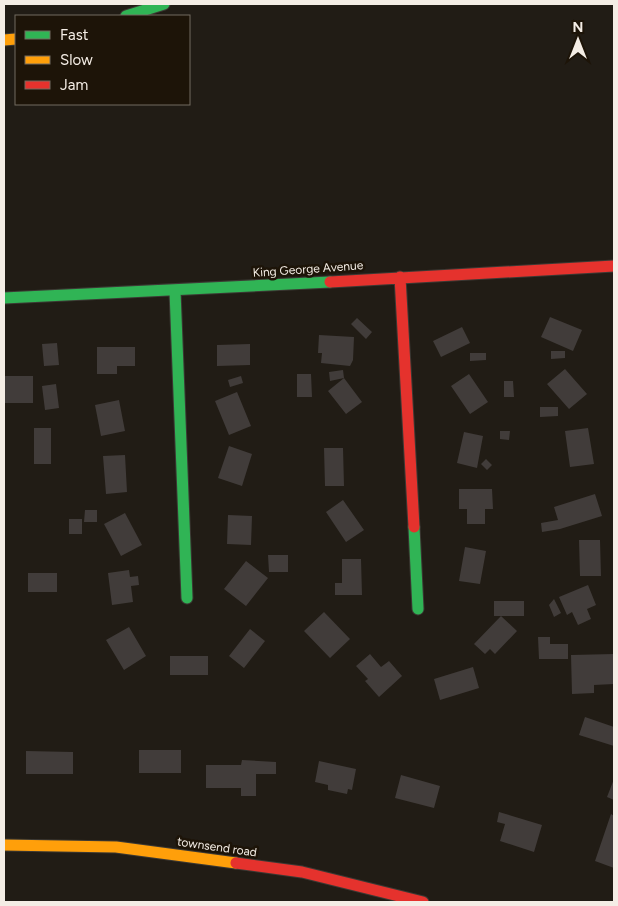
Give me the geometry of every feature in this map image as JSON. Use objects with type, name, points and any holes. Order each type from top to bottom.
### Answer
[{"type":"street","points":[[129,15],[164,4]]},
{"type":"street","name":"King George Avenue","points":[[4,298],[175,291],[614,266]]},
{"type":"street","points":[[400,277],[418,609]]},
{"type":"street","points":[[175,291],[187,598]]},
{"type":"street","name":"townsend road","points":[[4,845],[116,846],[302,872],[423,902]]},
{"type":"building","points":[[550,317],[582,330],[573,351],[541,337]]},
{"type":"building","points":[[357,318],[372,332],[366,339],[351,324]]},
{"type":"building","points":[[462,327],[470,343],[441,357],[433,341]]},
{"type":"building","points":[[319,335],[354,337],[353,360],[350,366],[321,363],[322,353],[318,353]]},
{"type":"building","points":[[57,343],[59,365],[44,366],[42,344]]},
{"type":"building","points":[[250,344],[250,365],[217,366],[217,345]]},
{"type":"building","points":[[97,347],[135,347],[135,366],[117,366],[117,374],[97,374]]},
{"type":"building","points":[[551,351],[565,351],[565,358],[551,359]]},
{"type":"building","points":[[470,353],[486,353],[486,360],[470,361]]},
{"type":"building","points":[[565,369],[587,394],[569,409],[547,384]]},
{"type":"building","points":[[343,370],[344,378],[330,381],[329,372]]},
{"type":"building","points":[[297,374],[311,374],[312,397],[297,397]]},
{"type":"building","points":[[469,374],[488,402],[470,414],[451,386]]},
{"type":"building","points":[[4,376],[33,376],[33,403],[4,403]]},
{"type":"building","points":[[241,376],[243,383],[230,387],[228,380]]},
{"type":"building","points":[[344,378],[362,402],[346,414],[328,391]]},
{"type":"building","points":[[504,381],[513,381],[514,397],[504,397]]},
{"type":"building","points":[[56,384],[59,408],[45,410],[42,386]]},
{"type":"building","points":[[237,392],[251,426],[229,435],[215,401]]},
{"type":"building","points":[[119,400],[125,431],[101,436],[95,405]]},
{"type":"building","points":[[540,407],[558,407],[558,416],[540,417]]},
{"type":"building","points":[[34,428],[51,428],[51,464],[34,464]]},
{"type":"building","points":[[588,428],[594,464],[570,467],[565,431]]},
{"type":"building","points":[[500,431],[510,431],[509,440],[500,439]]},
{"type":"building","points":[[464,432],[483,436],[477,468],[457,463]]},
{"type":"building","points":[[229,446],[252,454],[242,486],[218,478]]},
{"type":"building","points":[[324,448],[343,448],[344,486],[325,486]]},
{"type":"building","points":[[125,455],[127,492],[106,494],[103,456]]},
{"type":"building","points":[[486,459],[492,465],[487,470],[481,464]]},
{"type":"building","points":[[459,489],[492,489],[493,509],[485,509],[485,524],[467,524],[467,509],[459,509]]},
{"type":"building","points":[[595,494],[602,516],[560,529],[542,532],[541,523],[558,520],[554,507]]},
{"type":"building","points":[[343,500],[364,530],[346,542],[326,512]]},
{"type":"building","points":[[85,510],[97,510],[97,522],[84,522]]},
{"type":"building","points":[[125,513],[142,545],[121,556],[104,524]]},
{"type":"building","points":[[228,515],[252,516],[251,545],[227,544]]},
{"type":"building","points":[[69,519],[82,519],[82,534],[69,534]]},
{"type":"building","points":[[579,540],[600,540],[601,576],[580,576]]},
{"type":"building","points":[[465,547],[486,551],[480,584],[459,581]]},
{"type":"building","points":[[268,555],[288,555],[288,572],[269,572]]},
{"type":"building","points":[[342,559],[361,559],[362,595],[335,595],[335,583],[342,583]]},
{"type":"building","points":[[246,561],[268,578],[246,606],[224,589]]},
{"type":"building","points":[[129,570],[130,577],[138,576],[139,585],[131,586],[133,602],[112,605],[108,573]]},
{"type":"building","points":[[28,573],[57,573],[57,592],[28,592]]},
{"type":"building","points":[[588,585],[596,605],[587,609],[591,619],[578,625],[572,612],[567,615],[559,597]]},
{"type":"building","points":[[554,599],[561,613],[554,617],[549,605]]},
{"type":"building","points":[[494,601],[524,601],[524,616],[494,616]]},
{"type":"building","points":[[324,612],[350,639],[330,658],[304,631]]},
{"type":"building","points":[[501,616],[517,631],[495,654],[490,649],[485,654],[474,644]]},
{"type":"building","points":[[129,627],[146,656],[124,670],[106,640]]},
{"type":"building","points":[[250,629],[265,641],[244,668],[229,656]]},
{"type":"building","points":[[538,637],[550,637],[550,644],[568,644],[568,659],[539,659]]},
{"type":"building","points":[[370,654],[381,667],[389,661],[402,676],[379,697],[365,681],[368,679],[356,666]]},
{"type":"building","points":[[614,654],[614,684],[594,685],[594,693],[572,694],[571,655]]},
{"type":"building","points":[[170,656],[208,656],[208,675],[170,675]]},
{"type":"building","points":[[473,667],[479,688],[440,700],[434,679]]},
{"type":"building","points":[[585,717],[614,727],[614,746],[579,735]]},
{"type":"building","points":[[139,750],[181,750],[181,773],[139,773]]},
{"type":"building","points":[[26,751],[73,752],[73,774],[26,774]]},
{"type":"building","points":[[242,760],[276,762],[276,774],[256,774],[256,796],[241,796],[241,788],[206,788],[206,765],[241,765]]},
{"type":"building","points":[[319,761],[356,769],[352,790],[348,789],[347,794],[328,790],[328,785],[315,782]]},
{"type":"building","points":[[401,775],[440,786],[434,808],[395,798]]},
{"type":"building","points":[[614,779],[614,800],[607,797]]},
{"type":"building","points":[[499,812],[542,825],[534,852],[500,841],[505,824],[497,822]]},
{"type":"building","points":[[611,814],[614,816],[614,868],[595,861]]},
{"type":"traffic: fast","points":[[129,15],[164,4]]},
{"type":"traffic: fast","points":[[4,298],[330,282]]},
{"type":"traffic: fast","points":[[175,291],[187,598]]},
{"type":"traffic: fast","points":[[414,527],[418,609]]},
{"type":"traffic: slow","points":[[4,40],[15,39]]},
{"type":"traffic: slow","points":[[4,845],[116,847],[236,863]]},
{"type":"traffic: jam","points":[[330,282],[614,266]]},
{"type":"traffic: jam","points":[[400,277],[414,527]]},
{"type":"traffic: jam","points":[[236,863],[302,872],[423,902]]}]
